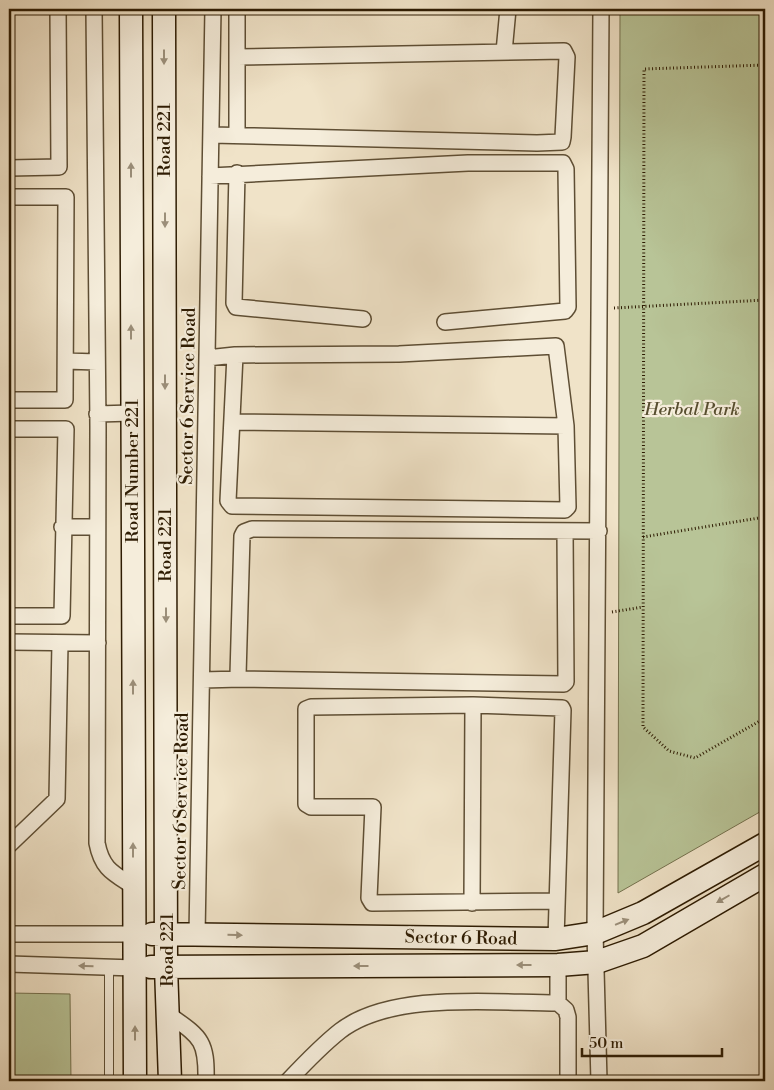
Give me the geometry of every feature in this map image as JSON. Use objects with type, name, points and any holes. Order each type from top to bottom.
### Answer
[{"type":"main road","name":"Road Number 221","points":[[130,9],[134,934]]},
{"type":"main road","name":"Road 221","points":[[164,9],[166,967],[170,1081]]},
{"type":"main road","name":"Sector 6 Road","points":[[134,934],[556,939],[596,932],[643,913],[765,844]]},
{"type":"main road","name":"Sector 6 Road","points":[[135,968],[558,965],[597,962],[642,946],[765,875]]},
{"type":"main road","name":"Road 221","points":[[134,934],[135,1081]]},
{"type":"street","points":[[9,168],[59,167],[58,9]]},
{"type":"street","points":[[94,9],[98,643],[96,843],[99,854],[108,870],[134,886]]},
{"type":"street","name":"Sector 6 Service Road","points":[[197,935],[213,9]]},
{"type":"street","points":[[237,9],[237,135]]},
{"type":"street","points":[[504,52],[508,9]]},
{"type":"street","points":[[599,1081],[596,932],[601,9]]},
{"type":"street","points":[[211,135],[562,142],[566,54],[561,51],[237,57]]},
{"type":"street","points":[[210,176],[237,173],[468,163],[563,163],[566,168],[568,307],[566,311],[445,322]]},
{"type":"street","points":[[237,173],[234,304],[236,307],[362,319]]},
{"type":"street","points":[[9,197],[66,197],[66,400],[9,400]]},
{"type":"street","points":[[207,358],[235,355],[399,354],[556,346],[566,426],[568,507],[565,510],[232,506],[228,501],[235,355]]},
{"type":"street","points":[[66,361],[97,362]]},
{"type":"street","points":[[97,414],[132,413]]},
{"type":"street","points":[[232,422],[566,426]]},
{"type":"street","points":[[9,429],[66,429],[62,527],[62,616],[9,616]]},
{"type":"street","points":[[62,527],[96,526]]},
{"type":"street","points":[[241,678],[237,671],[241,554],[242,536],[247,530],[599,531]]},
{"type":"street","points":[[202,680],[241,678],[564,684],[564,531]]},
{"type":"street","points":[[9,642],[98,643]]},
{"type":"street","points":[[9,844],[57,799],[60,643]]},
{"type":"street","points":[[556,939],[563,710],[560,707],[472,705],[311,707],[306,709],[304,800],[311,807],[373,807],[369,898],[372,903],[472,903],[557,900]]},
{"type":"street","points":[[472,705],[472,903]]},
{"type":"street","points":[[9,934],[134,934]]},
{"type":"street","points":[[9,964],[135,968]]},
{"type":"street","points":[[558,965],[558,1004]]},
{"type":"street","points":[[288,1081],[341,1031],[384,1010],[417,1003],[558,1004],[566,1010],[568,1017],[568,1081]]},
{"type":"street","points":[[168,1014],[192,1031],[202,1043],[206,1056],[206,1081]]},
{"type":"lane","points":[[109,967],[109,1081]]},
{"type":"path","points":[[765,65],[644,69],[642,307],[643,727],[669,751],[695,758],[765,718]]},
{"type":"path","points":[[600,309],[765,300]]},
{"type":"path","points":[[643,537],[765,517]]},
{"type":"path","points":[[599,614],[643,607]]},
{"type":"green space","name":"Herbal Park","points":[[620,9],[765,9],[765,809],[618,893]]},
{"type":"green space","points":[[9,993],[70,994],[71,1081],[9,1081]]}]
